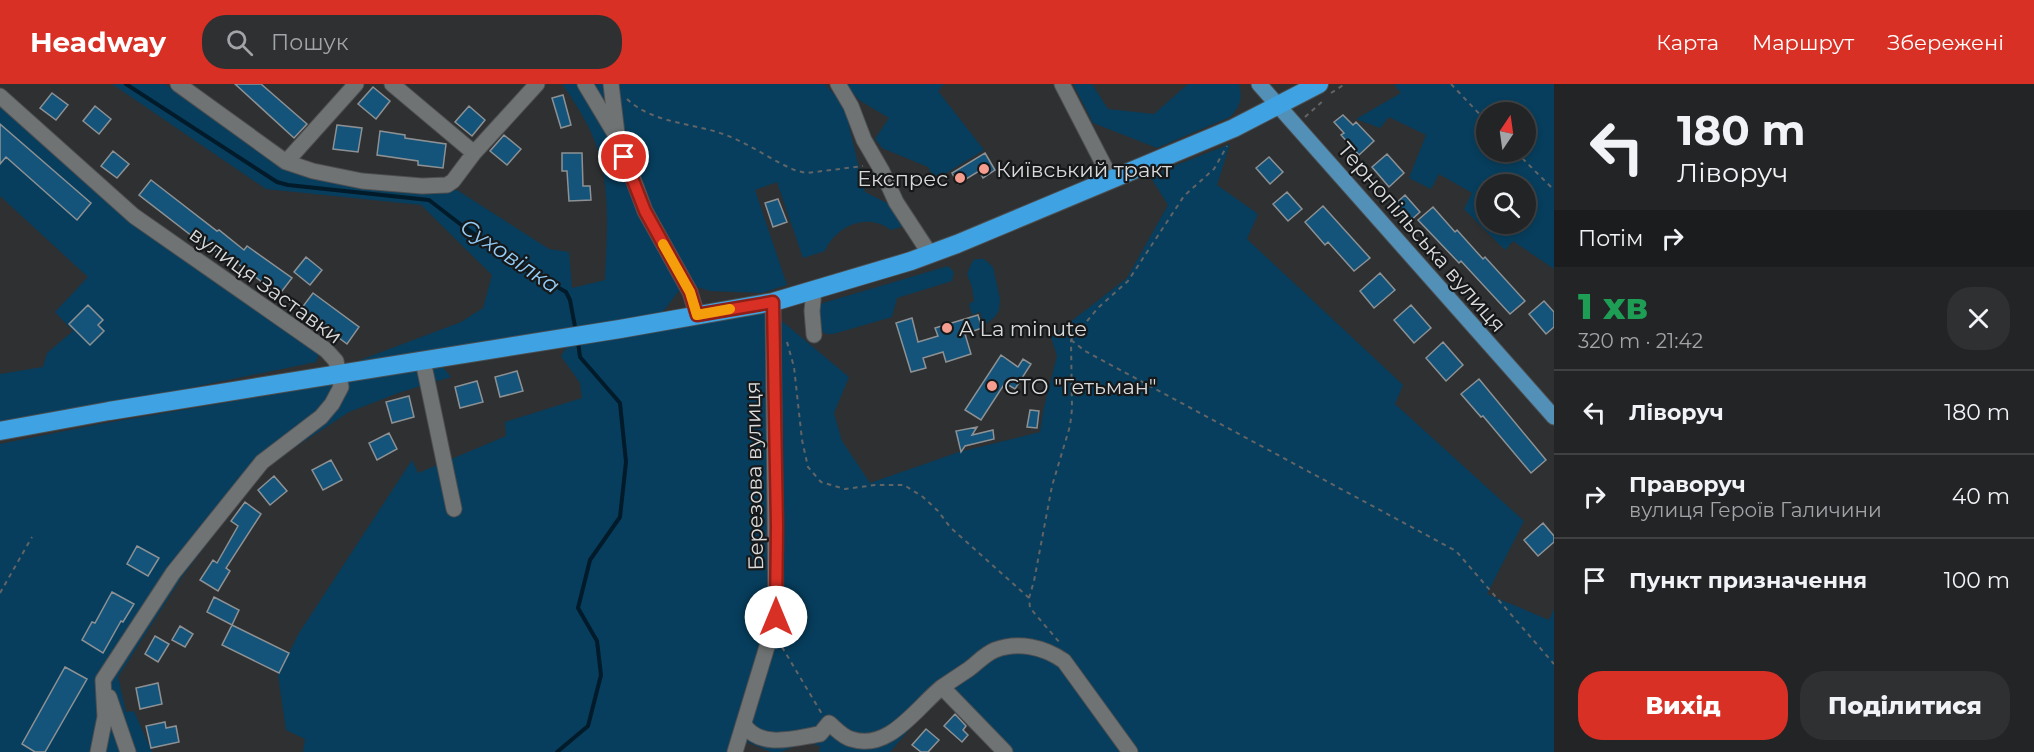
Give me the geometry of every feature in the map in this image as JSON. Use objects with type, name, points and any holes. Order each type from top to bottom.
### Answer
[{"type":"highway","points":[[0,431],[108,411],[620,329],[773,302],[930,254],[1234,128],[1319,84]]},
{"type":"main road","name":"Тернопільська вулиця","points":[[1259,84],[1554,417]]},
{"type":"street","points":[[178,84],[286,162],[362,181],[440,186],[453,181],[474,153],[537,84]]},
{"type":"street","points":[[286,162],[356,84]]},
{"type":"street","points":[[392,84],[474,153]]},
{"type":"street","points":[[585,84],[618,139],[645,211],[690,292],[697,315]]},
{"type":"street","points":[[611,84],[618,139]]},
{"type":"street","points":[[838,84],[851,106],[864,140],[896,202],[930,254]]},
{"type":"street","points":[[1062,84],[1111,179]]},
{"type":"street","name":"вулиця Заставки","points":[[0,96],[134,216],[326,350],[336,361],[341,387],[332,404],[321,417],[262,462],[173,573],[103,680]]},
{"type":"street","points":[[814,290],[812,311],[814,335]]},
{"type":"street","name":"Березова вулиця","points":[[735,752],[745,726],[776,617],[777,526],[773,302]]},
{"type":"street","points":[[423,361],[454,509]]},
{"type":"street","points":[[745,726],[750,733],[768,741],[820,734],[829,723],[851,740],[869,742],[881,739],[892,734],[942,687],[993,651],[1010,645],[1035,648],[1051,653],[1064,662],[1130,752]]},
{"type":"street","points":[[99,752],[105,717],[103,680]]},
{"type":"street","points":[[103,680],[128,752]]},
{"type":"street","points":[[942,687],[1005,752]]},
{"type":"path","points":[[1296,125],[1331,93],[1345,84]]},
{"type":"path","points":[[1451,84],[1476,110]]},
{"type":"path","points":[[624,96],[634,105],[654,115],[686,126],[723,134],[797,171],[807,173],[854,168],[868,163],[873,154]]},
{"type":"path","points":[[1063,646],[1030,608],[1029,598],[1052,486],[1070,426],[1072,409],[1071,340],[1098,308],[1128,281],[1184,196],[1214,169],[1228,144]]},
{"type":"path","points":[[1526,162],[1554,190]]},
{"type":"path","points":[[774,328],[787,343],[794,367],[802,440],[808,467],[821,482],[845,489],[875,485],[904,485],[923,497],[951,527],[1029,598]]},
{"type":"path","points":[[1071,340],[1085,351],[1456,551],[1554,664]]},
{"type":"path","points":[[0,593],[32,537]]},
{"type":"path","points":[[773,629],[807,692],[829,723]]},
{"type":"shaded area","points":[[112,84],[165,84],[281,168],[294,172],[441,191],[457,190],[549,249],[569,252],[572,288],[605,280],[606,200],[605,181],[595,143],[587,124],[562,84],[825,84],[848,110],[854,122],[849,126],[865,192],[891,205],[904,226],[891,230],[872,222],[853,224],[837,235],[825,251],[803,258],[777,182],[755,190],[787,285],[761,293],[710,291],[685,283],[662,313],[445,350],[355,362],[461,322],[483,308],[492,275],[421,205],[266,189]]},
{"type":"shaded area","points":[[845,84],[944,84],[938,91],[984,150],[935,180],[928,167],[882,148],[875,139],[889,118],[859,100]]},
{"type":"shaded area","points":[[1073,84],[1092,84],[1108,109],[1154,114],[1188,84],[1239,84],[1241,98],[1230,117],[1157,148],[1093,123]]},
{"type":"shaded area","points":[[1394,84],[1554,84],[1554,269],[1513,241],[1505,250],[1489,234],[1536,234],[1536,174],[1476,174],[1476,221],[1464,209],[1472,193],[1439,174],[1431,189],[1409,178],[1426,135],[1389,117],[1380,128],[1356,119],[1401,93]]},
{"type":"shaded area","points":[[0,96],[134,216],[320,351],[316,362],[91,408],[0,424],[0,374],[43,367],[47,353],[73,331],[55,312],[88,277],[0,196]]},
{"type":"shaded area","points":[[1230,144],[1217,185],[1258,214],[1247,239],[1403,385],[1395,404],[1524,521],[1487,594],[1549,620],[1554,609],[1554,752],[1000,752],[943,690],[890,752],[819,752],[820,746],[805,742],[781,752],[771,752],[742,740],[738,752],[303,752],[305,739],[286,730],[278,675],[299,633],[412,460],[418,473],[506,436],[505,422],[582,398],[580,383],[561,356],[567,347],[771,312],[849,377],[834,413],[842,441],[870,483],[959,452],[1040,432],[1057,356],[1051,337],[1127,278],[1168,205],[1151,178],[1169,168]]},
{"type":"shaded area","points":[[975,259],[984,259],[993,267],[1000,299],[999,310],[995,317],[984,325],[980,312],[972,315],[969,304],[974,301],[967,274]]},
{"type":"shaded area","points":[[948,266],[954,272],[952,281],[897,298],[892,317],[833,334],[826,334],[820,330],[816,310],[823,303]]},
{"type":"shaded area","points":[[442,366],[451,377],[401,392],[349,412],[265,467],[182,577],[118,677],[126,712],[134,711],[152,752],[0,752],[0,444],[100,424]]},
{"type":"building","points":[[235,84],[261,84],[307,124],[294,138]]},
{"type":"building","points":[[373,87],[390,101],[376,119],[358,104]]},
{"type":"building","points":[[52,93],[68,105],[56,120],[40,108]]},
{"type":"building","points":[[563,95],[571,125],[561,128],[552,98]]},
{"type":"building","points":[[95,106],[111,119],[99,134],[83,121]]},
{"type":"building","points":[[469,106],[485,120],[472,136],[455,122]]},
{"type":"building","points":[[1343,115],[1353,125],[1356,122],[1374,141],[1359,155],[1341,135],[1344,133],[1334,122]]},
{"type":"building","points":[[0,124],[91,203],[77,220],[6,157],[0,164]]},
{"type":"building","points":[[337,125],[362,128],[358,152],[333,149]]},
{"type":"building","points":[[380,131],[405,135],[405,138],[446,144],[443,168],[418,165],[418,161],[377,155]]},
{"type":"building","points":[[504,135],[521,149],[507,165],[490,151]]},
{"type":"building","points":[[113,151],[129,164],[117,178],[101,166]]},
{"type":"building","points":[[562,153],[582,153],[583,186],[590,186],[591,200],[569,201],[567,171],[562,171]]},
{"type":"building","points":[[985,153],[995,170],[983,178],[979,171],[958,184],[952,173]]},
{"type":"building","points":[[1387,154],[1404,173],[1389,187],[1372,167]]},
{"type":"building","points":[[1269,157],[1283,172],[1270,184],[1256,168]]},
{"type":"building","points":[[151,180],[244,250],[247,246],[292,278],[279,295],[225,254],[223,257],[203,241],[201,243],[139,195]]},
{"type":"building","points":[[1287,192],[1302,209],[1288,221],[1273,204]]},
{"type":"building","points":[[1405,195],[1420,212],[1409,222],[1394,205]]},
{"type":"building","points":[[778,199],[787,222],[773,227],[765,203]]},
{"type":"building","points":[[1323,206],[1370,258],[1354,271],[1328,242],[1325,245],[1305,222]]},
{"type":"building","points":[[1433,207],[1483,259],[1485,257],[1525,301],[1510,314],[1461,261],[1459,263],[1418,220]]},
{"type":"building","points":[[306,257],[322,270],[310,285],[294,272]]},
{"type":"building","points":[[1380,273],[1395,290],[1374,308],[1360,291]]},
{"type":"building","points":[[313,293],[359,327],[347,344],[301,309]]},
{"type":"building","points":[[1544,301],[1554,312],[1554,327],[1546,334],[1529,314]]},
{"type":"building","points":[[88,305],[103,320],[98,325],[104,331],[90,345],[69,324]]},
{"type":"building","points":[[1411,305],[1431,328],[1414,343],[1394,320]]},
{"type":"building","points":[[978,315],[982,328],[965,334],[971,354],[946,362],[943,352],[923,358],[926,368],[911,372],[896,323],[912,318],[918,342],[938,336],[935,328]]},
{"type":"building","points":[[1443,342],[1463,365],[1446,381],[1426,358]]},
{"type":"building","name":"СТО \"Гетьман\"","points":[[1001,355],[1018,367],[1023,359],[1031,364],[1015,389],[1005,383],[981,420],[965,410]]},
{"type":"building","points":[[517,371],[523,391],[500,397],[495,377]]},
{"type":"building","points":[[1479,379],[1546,460],[1531,473],[1483,416],[1481,417],[1461,394]]},
{"type":"building","points":[[477,381],[483,402],[460,408],[455,387]]},
{"type":"building","points":[[409,396],[414,417],[392,423],[386,402]]},
{"type":"building","points":[[1030,410],[1039,411],[1037,428],[1027,427]]},
{"type":"building","points":[[977,427],[972,435],[993,430],[994,439],[965,446],[961,452],[956,431]]},
{"type":"building","points":[[389,433],[397,449],[377,460],[369,443]]},
{"type":"building","points":[[331,460],[342,480],[323,490],[312,470]]},
{"type":"building","points":[[274,476],[287,491],[270,505],[258,490]]},
{"type":"building","points":[[245,502],[261,514],[226,568],[230,571],[218,591],[200,580],[213,560],[217,563],[238,526],[231,521]]},
{"type":"building","points":[[1543,523],[1554,536],[1554,542],[1538,556],[1524,540]]},
{"type":"building","points":[[137,546],[159,558],[148,576],[127,564]]},
{"type":"building","points":[[112,592],[134,604],[123,622],[121,621],[103,653],[82,640],[92,622],[95,623]]},
{"type":"building","points":[[214,597],[239,610],[232,625],[207,612]]},
{"type":"building","points":[[232,625],[289,653],[279,673],[222,645]]},
{"type":"building","points":[[180,626],[193,634],[185,647],[172,640]]},
{"type":"building","points":[[155,636],[169,644],[158,662],[145,654]]},
{"type":"building","points":[[65,667],[87,679],[45,752],[35,752],[22,744]]},
{"type":"building","points":[[158,683],[162,704],[140,709],[136,688]]},
{"type":"building","points":[[955,714],[966,726],[963,730],[968,735],[962,742],[944,726]]},
{"type":"building","points":[[165,722],[166,728],[176,726],[179,742],[151,748],[146,726]]},
{"type":"building","points":[[926,729],[939,740],[928,752],[921,752],[912,745]]},
{"type":"waterway","name":"Суховілка","points":[[126,84],[277,182],[429,200],[520,266],[566,292],[570,300],[576,332]]},
{"type":"waterway","name":"Суховілка","points":[[557,752],[588,726],[601,675],[597,641],[578,608],[590,560],[620,517],[626,462],[620,403],[580,357],[578,342]]},
{"type":"slow traffic","points":[[663,244],[690,292],[697,315],[730,309]]},
{"type":"place","name":"Київський тракт","points":[[984,169]]},
{"type":"place","name":"Експрес","points":[[960,178]]},
{"type":"place","name":"A La minute","points":[[947,328]]},
{"type":"place","name":"СТО \"Гетьман\"","points":[[992,386]]},
{"type":"route","points":[[624,157],[645,211],[690,292],[697,315],[773,302],[777,526],[776,617]]}]
